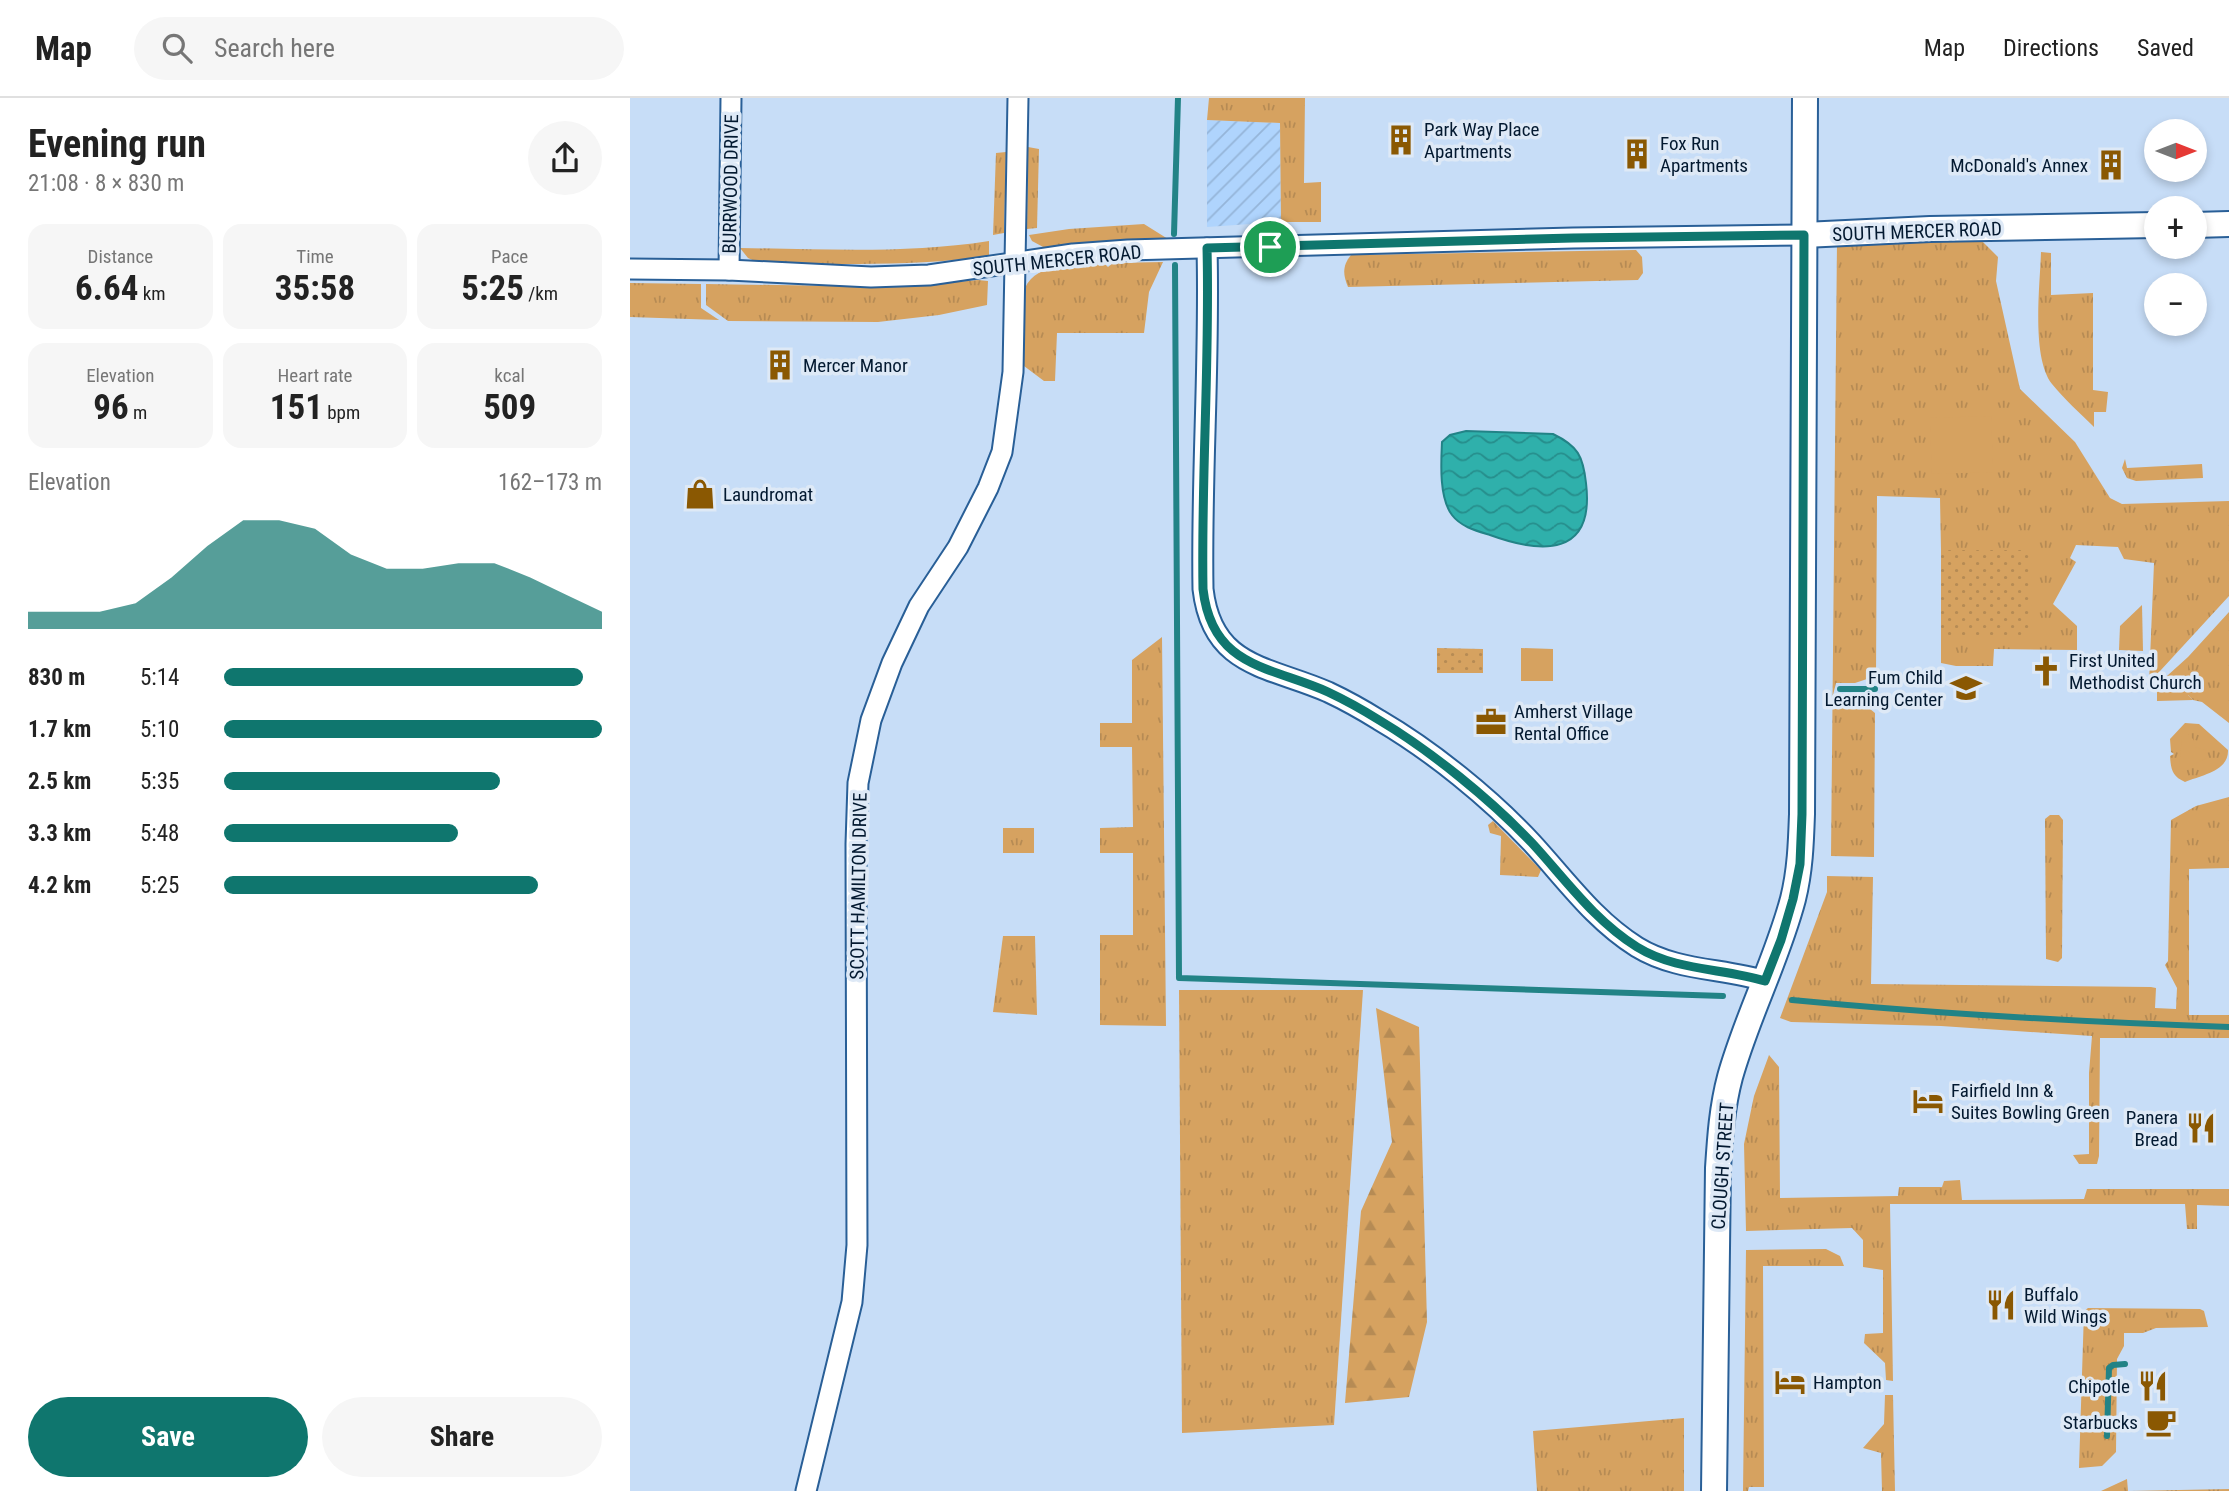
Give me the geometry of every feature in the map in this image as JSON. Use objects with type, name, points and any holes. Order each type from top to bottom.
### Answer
[{"type":"street","name":"BURRWOOD DRIVE","points":[[729,270],[732,98]]},
{"type":"street","name":"SCOTT HAMILTON DRIVE","points":[[806,1491],[852,1302],[857,1245],[858,783],[872,720],[892,663],[919,606],[958,547],[988,488],[1002,452],[1013,372],[1018,98]]},
{"type":"street","name":"CLOUGH STREET","points":[[1714,1491],[1718,1168],[1721,1124],[1737,1053],[1781,940],[1800,864],[1805,98]]},
{"type":"street","points":[[2207,225],[2229,224]]},
{"type":"street","name":"SOUTH MERCER ROAD","points":[[630,269],[729,270],[872,277],[929,275],[1073,254],[1207,248],[2144,225]]},
{"type":"street","points":[[1207,248],[1209,320],[1204,432],[1203,589],[1205,607],[1212,626],[1222,641],[1247,662],[1327,692],[1378,719],[1419,746],[1506,817],[1586,906],[1610,929],[1640,949],[1679,965],[1765,981]]},
{"type":"shaded area","points":[[1207,120],[1280,123],[1281,222],[1207,227]]},
{"type":"green space","points":[[1209,98],[1305,98],[1304,183],[1321,182],[1321,222],[1281,222],[1280,123],[1207,120]]},
{"type":"green space","points":[[1028,147],[1039,149],[1037,228],[1027,229]]},
{"type":"green space","points":[[1006,152],[1004,233],[993,235],[996,153]]},
{"type":"green space","points":[[1144,224],[1168,239],[1045,248],[1032,241],[1029,235],[1069,229]]},
{"type":"green space","points":[[989,241],[989,256],[902,263],[757,262],[748,258],[740,248],[896,249]]},
{"type":"green space","points":[[1982,241],[1998,257],[1996,281],[2020,389],[2075,442],[2110,498],[2122,504],[2229,501],[2229,596],[2149,683],[2154,563],[2124,559],[2118,547],[2076,545],[2070,558],[2076,562],[2053,604],[2077,626],[2077,650],[1994,649],[1993,666],[1956,666],[1941,663],[1941,636],[2032,635],[2032,550],[1941,550],[1940,498],[1877,496],[1876,676],[1855,683],[1836,683],[1833,695],[1854,696],[1875,713],[1874,857],[1831,856],[1837,242]]},
{"type":"green space","points":[[1636,250],[1642,257],[1643,273],[1638,280],[1348,287],[1344,275],[1351,255]]},
{"type":"green space","points":[[2041,252],[2051,253],[2051,295],[2093,293],[2093,390],[2108,392],[2106,412],[2094,412],[2094,427],[2057,390],[2045,372],[2038,321]]},
{"type":"green space","points":[[1163,262],[1149,292],[1144,333],[1057,333],[1055,381],[1044,381],[1024,366],[1025,288],[1039,273],[1071,265],[1105,264],[1108,267],[1113,263]]},
{"type":"green space","points":[[988,281],[987,305],[939,315],[878,322],[728,321],[706,305],[706,284],[904,287]]},
{"type":"green space","points":[[630,283],[701,284],[701,308],[719,320],[630,317]]},
{"type":"green space","points":[[1991,416],[1993,472],[1932,474],[1930,418]]},
{"type":"green space","points":[[2125,459],[2127,468],[2202,464],[2203,478],[2136,481],[2127,478],[2122,468]]},
{"type":"green space","points":[[1941,550],[2032,550],[2032,636],[1941,636]]},
{"type":"green space","points":[[2142,605],[2143,651],[2119,650],[2120,626]]},
{"type":"green space","points":[[2229,612],[2229,723],[2202,702],[2193,700],[2188,695],[2188,657]]},
{"type":"green space","points":[[1162,637],[1166,1026],[1100,1025],[1100,935],[1133,935],[1133,853],[1100,853],[1100,828],[1133,827],[1132,747],[1100,747],[1100,723],[1132,723],[1132,660]]},
{"type":"green space","points":[[1437,648],[1483,649],[1483,673],[1437,673]]},
{"type":"green space","points":[[1521,648],[1553,649],[1553,681],[1521,681]]},
{"type":"green space","points":[[2188,657],[2188,695],[2193,700],[2157,701],[2157,685]]},
{"type":"green space","points":[[2185,723],[2199,724],[2228,750],[2224,763],[2219,768],[2185,782],[2175,775],[2172,769],[2170,756],[2174,754],[2171,752],[2170,739]]},
{"type":"green space","points":[[2186,732],[2193,739],[2195,747],[2205,750],[2207,758],[2184,773],[2179,770],[2182,736]]},
{"type":"green space","points":[[2229,797],[2229,868],[2189,869],[2189,1015],[2229,1015],[2229,1038],[2100,1038],[2097,1164],[2079,1164],[2073,1155],[2089,1154],[2092,1036],[1941,1026],[1791,1022],[1780,1018],[1827,892],[1827,876],[1873,877],[1871,984],[2151,987],[2156,988],[2155,1008],[2176,1009],[2177,988],[2165,965],[2168,961],[2171,820],[2196,806]]},
{"type":"green space","points":[[2050,815],[2059,815],[2063,820],[2062,958],[2058,962],[2046,959],[2045,819]]},
{"type":"green space","points":[[1493,821],[1541,870],[1538,877],[1500,875],[1501,836],[1490,833],[1488,825]]},
{"type":"green space","points":[[1003,828],[1034,828],[1034,853],[1003,853]]},
{"type":"green space","points":[[1003,936],[1035,936],[1037,1015],[993,1012]]},
{"type":"green space","points":[[1179,990],[1363,990],[1334,1425],[1182,1433]]},
{"type":"green space","points":[[1376,1008],[1419,1027],[1427,1322],[1409,1397],[1345,1403],[1361,1211],[1392,1142]]},
{"type":"green space","points":[[1769,1055],[1779,1067],[1780,1198],[1898,1196],[1899,1187],[1942,1187],[1944,1181],[1960,1180],[1962,1200],[2084,1199],[2087,1189],[2229,1189],[2229,1206],[2197,1205],[2197,1229],[2187,1229],[2185,1204],[1890,1204],[1893,1381],[1886,1380],[1885,1363],[1864,1343],[1865,1334],[1883,1333],[1883,1270],[1863,1267],[1863,1240],[1852,1228],[1746,1231],[1744,1144],[1754,1096]]},
{"type":"green space","points":[[1826,1249],[1840,1256],[1844,1266],[1763,1266],[1764,1487],[1749,1487],[1748,1491],[1743,1491],[1746,1250]]},
{"type":"green space","points":[[2088,1308],[2200,1309],[2204,1311],[2208,1327],[2156,1328],[2143,1333],[2124,1333],[2124,1346],[2117,1359],[2116,1452],[2102,1466],[2079,1468],[2084,1311]]},
{"type":"green space","points":[[1885,1395],[1893,1395],[1895,1491],[1882,1491],[1881,1453],[1863,1448],[1884,1424]]},
{"type":"green space","points":[[1684,1418],[1684,1491],[1537,1491],[1533,1431]]},
{"type":"green space","points":[[2127,1479],[2128,1491],[2101,1491]]},
{"type":"green space","points":[[2229,1489],[2229,1491],[2128,1491]]},
{"type":"water","points":[[1466,431],[1553,434],[1574,448],[1583,466],[1587,507],[1582,525],[1573,537],[1561,544],[1528,545],[1475,530],[1456,519],[1448,508],[1443,490],[1442,442],[1450,435]]},
{"type":"waterway","points":[[1174,234],[1178,98]]},
{"type":"waterway","points":[[1175,265],[1179,978],[1723,996]]},
{"type":"waterway","points":[[1840,689],[1875,689]]},
{"type":"waterway","points":[[1792,1000],[2010,1017],[2229,1027]]},
{"type":"waterway","points":[[2107,1436],[2109,1368],[2125,1364]]},
{"type":"place","name":"Park Way Place Apartments","points":[[1401,140]]},
{"type":"place","name":"Fox Run Apartments","points":[[1637,154]]},
{"type":"place","name":"McDonald's Annex","points":[[2111,165]]},
{"type":"place","name":"Mercer Manor","points":[[780,365]]},
{"type":"place","name":"Laundromat","points":[[700,494]]},
{"type":"place","name":"First United Methodist Church","points":[[2046,671]]},
{"type":"place","name":"Fum Child Learning Center","points":[[1966,688]]},
{"type":"place","name":"Amherst Village Rental Office","points":[[1491,722]]},
{"type":"place","name":"Fairfield Inn & Suites Bowling Green","points":[[1928,1101]]},
{"type":"place","name":"Panera Bread","points":[[2201,1128]]},
{"type":"place","name":"Buffalo Wild Wings","points":[[2001,1305]]},
{"type":"place","name":"Hampton","points":[[1790,1382]]},
{"type":"place","name":"Chipotle","points":[[2153,1386]]},
{"type":"place","name":"Starbucks","points":[[2161,1422]]},
{"type":"route","points":[[1804,235],[1800,864],[1781,940],[1765,981],[1679,965],[1640,949],[1610,929],[1586,906],[1506,817],[1419,746],[1378,719],[1327,692],[1247,662],[1222,641],[1212,626],[1205,607],[1202,569],[1209,320],[1207,248],[1270,247],[1573,238],[1804,235]]}]
